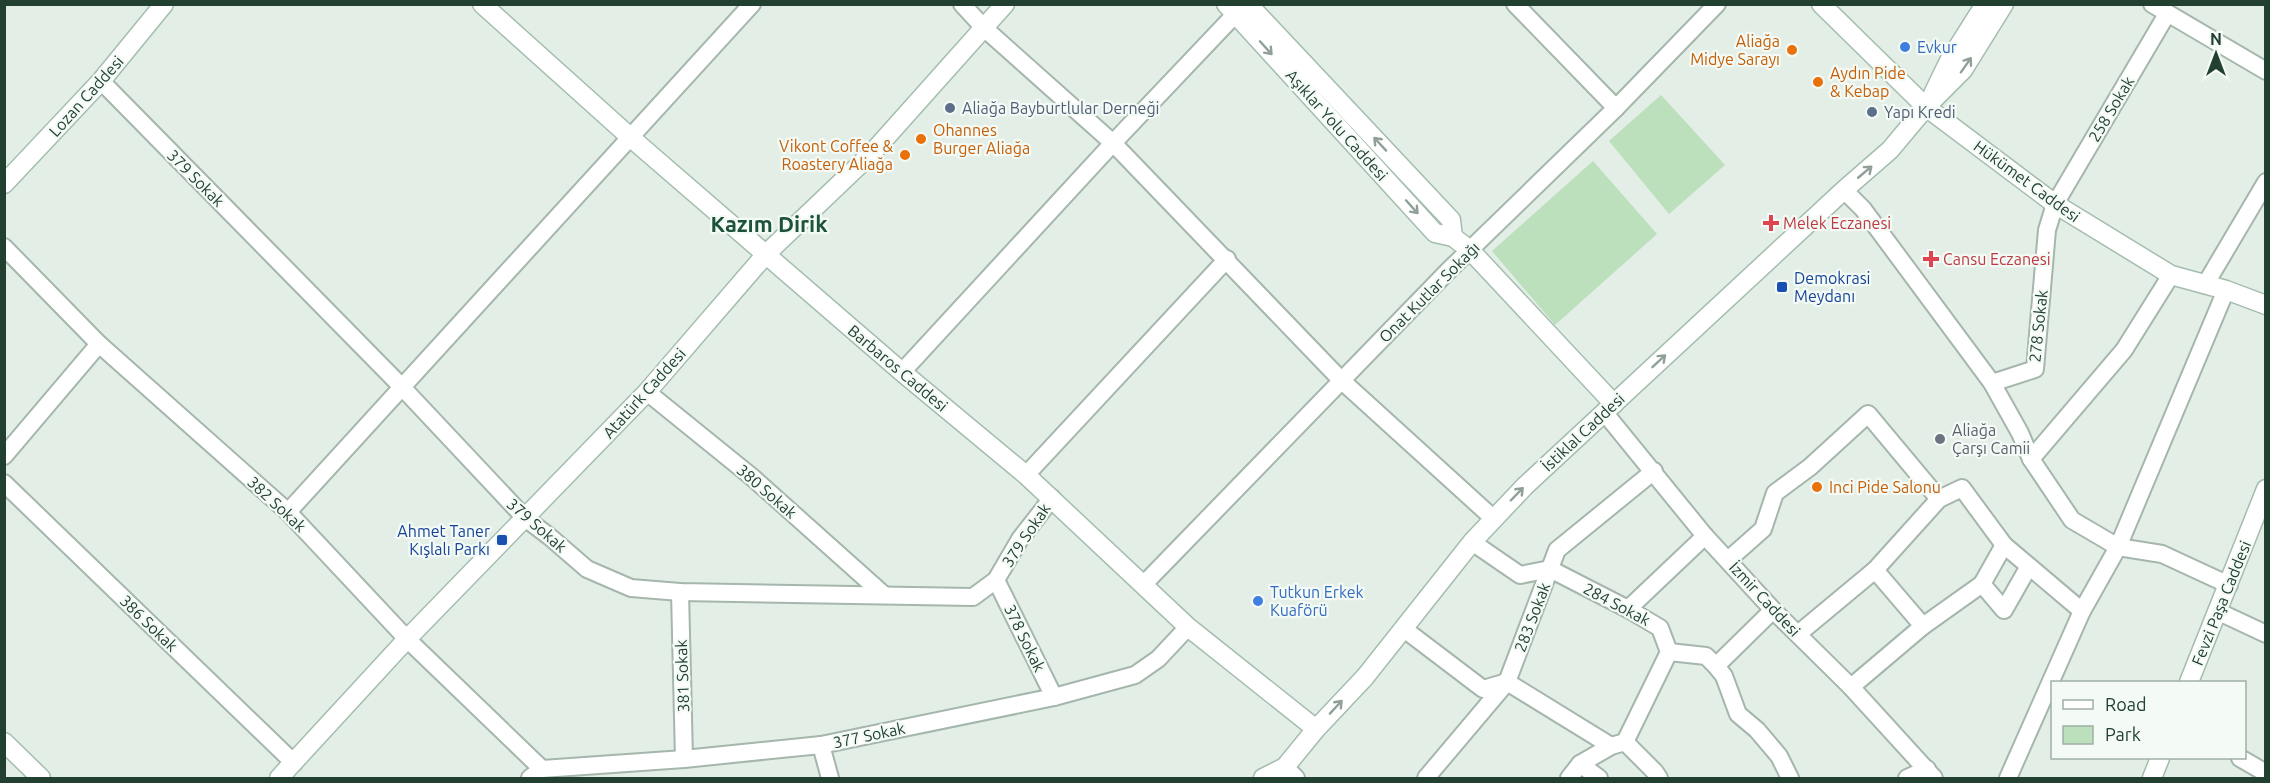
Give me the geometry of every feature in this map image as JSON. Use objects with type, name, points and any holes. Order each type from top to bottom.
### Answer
[{"type":"street","name":"Lozan Caddesi","points":[[4,184],[101,81],[164,4]]},
{"type":"street","name":"Barbaros Caddesi","points":[[483,4],[630,137],[902,372],[1026,475],[1188,627],[1316,729]]},
{"type":"street","points":[[288,512],[752,4]]},
{"type":"street","points":[[962,4],[984,28],[1113,143],[1341,380],[1494,519]]},
{"type":"street","name":"Atatürk Caddesi","points":[[279,778],[407,639],[647,392],[766,254],[872,153],[1005,4]]},
{"type":"street","points":[[1515,4],[1616,108]]},
{"type":"street","name":"Onat Kutlar Sokağı","points":[[1144,584],[1341,380],[1718,4]]},
{"type":"street","name":"Hükümet Caddesi","points":[[1821,4],[1926,107],[2055,204],[2171,275],[2226,290],[2265,305]]},
{"type":"street","name":"İstiklal Caddesi","points":[[1926,107],[1949,61],[1985,4]]},
{"type":"street","name":"İstiklal Caddesi","points":[[1263,778],[1287,775],[1316,729],[1365,677],[1472,542],[1525,486],[1890,150],[1926,107],[1963,70],[2004,4]]},
{"type":"street","points":[[2152,4],[2265,71]]},
{"type":"street","points":[[902,372],[1239,7]]},
{"type":"street","name":"Aşıklar Yolu Caddesi","points":[[1239,7],[1451,220],[1453,237],[1470,250],[1609,408]]},
{"type":"street","name":"258 Sokak","points":[[2055,204],[2168,14]]},
{"type":"street","name":"379 Sokak","points":[[101,81],[401,387],[525,518],[587,569],[631,588],[680,592],[973,597],[996,580],[1020,539],[1052,498]]},
{"type":"street","points":[[2205,285],[2265,182]]},
{"type":"street","points":[[1844,190],[1863,209],[1992,383],[2045,483],[2072,520],[2118,547],[2162,554],[2229,585]]},
{"type":"street","name":"278 Sokak","points":[[1992,383],[2035,369],[2047,230],[2055,204]]},
{"type":"street","name":"382 Sokak","points":[[4,247],[99,344],[288,512],[536,774]]},
{"type":"street","points":[[1026,475],[1227,259]]},
{"type":"street","points":[[2031,459],[2124,350],[2171,275]]},
{"type":"street","points":[[2008,778],[2082,611],[2118,547],[2226,290]]},
{"type":"street","points":[[4,456],[99,344]]},
{"type":"street","name":"380 Sokak","points":[[647,392],[752,477],[884,595]]},
{"type":"street","name":"İzmir Caddesi","points":[[1609,408],[1705,536],[1773,610],[1851,687],[1930,774]]},
{"type":"street","points":[[1728,560],[1763,529],[1775,493],[1810,467],[1868,414],[1939,499]]},
{"type":"street","name":"283 Sokak","points":[[1426,778],[1507,682],[1557,550],[1654,471]]},
{"type":"street","name":"386 Sokak","points":[[4,483],[294,763]]},
{"type":"street","points":[[1798,634],[1875,570],[1939,499],[1962,488],[2004,545],[2082,611]]},
{"type":"street","name":"Fevzi Paşa Caddesi","points":[[2189,681],[2265,492]]},
{"type":"street","points":[[1628,609],[1705,536]]},
{"type":"street","points":[[1472,542],[1520,574],[1550,569]]},
{"type":"street","points":[[1851,687],[1923,626],[1982,584],[2004,545]]},
{"type":"street","points":[[1982,584],[2004,610],[2028,567]]},
{"type":"street","name":"284 Sokak","points":[[1550,569],[1660,628],[1669,652]]},
{"type":"street","points":[[1875,570],[1923,626]]},
{"type":"street","name":"378 Sokak","points":[[996,580],[1054,697]]},
{"type":"street","name":"381 Sokak","points":[[680,592],[684,759]]},
{"type":"street","points":[[1716,666],[1773,610]]},
{"type":"street","points":[[2217,611],[2265,634]]},
{"type":"street","name":"377 Sokak","points":[[536,774],[821,745],[1054,697],[1135,675],[1158,659],[1188,627]]},
{"type":"street","points":[[1404,629],[1483,689],[1507,682],[1618,744],[1655,772],[1659,778]]},
{"type":"street","points":[[1569,778],[1580,764],[1618,744],[1669,652],[1706,656],[1716,666],[1724,676],[1738,714],[1757,730],[1779,756],[1790,778]]},
{"type":"street","points":[[4,742],[41,778]]},
{"type":"street","points":[[821,745],[830,778]]},
{"type":"street","points":[[2152,778],[2160,759]]},
{"type":"street","points":[[2242,759],[2265,772]]},
{"type":"street","points":[[1580,764],[1599,778]]},
{"type":"street","points":[[1907,778],[1930,774]]},
{"type":"green space","points":[[1661,95],[1725,165],[1669,214],[1609,141]]},
{"type":"green space","points":[[1593,161],[1657,234],[1555,325],[1492,251]]},
{"type":"place","name":"Evkur","points":[[1905,47]]},
{"type":"place","name":"Aliağa Midye Sarayı","points":[[1792,50]]},
{"type":"place","name":"Aydın Pide & Kebap","points":[[1818,82]]},
{"type":"place","name":"Aliağa Bayburtlular Derneği","points":[[950,108]]},
{"type":"place","name":"Yapı Kredi","points":[[1872,112]]},
{"type":"place","name":"Ohannes Burger Aliağa","points":[[921,139]]},
{"type":"place","name":"Vikont Coffee & Roastery Aliağa","points":[[905,155]]},
{"type":"place","name":"Melek Eczanesi","points":[[1771,223]]},
{"type":"place","name":"Cansu Eczanesi","points":[[1931,259]]},
{"type":"place","name":"Demokrasi Meydanı","points":[[1782,287]]},
{"type":"place","name":"Aliağa Çarşı Camii","points":[[1940,439]]},
{"type":"place","name":"Inci Pide Salonu","points":[[1817,487]]},
{"type":"place","name":"Ahmet Taner Kışlalı Parkı","points":[[502,540]]},
{"type":"place","name":"Tutkun Erkek Kuaförü","points":[[1258,601]]},
{"type":"district","name":"Kazım Dirik","points":[[769,224]]}]
